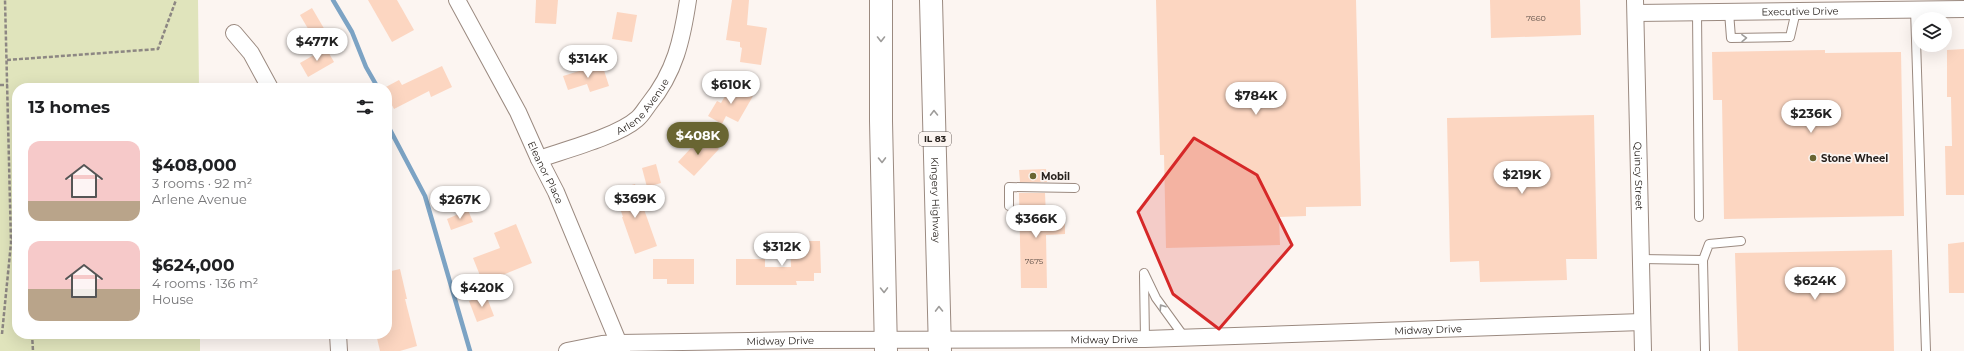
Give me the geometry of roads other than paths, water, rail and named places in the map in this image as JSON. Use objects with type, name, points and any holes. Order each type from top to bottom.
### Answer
[{"type":"highway","points":[[881,0],[881,137],[886,346]]},
{"type":"highway","name":"Kingery Highway","points":[[931,0],[940,346]]},
{"type":"street","name":"Eleanor Place","points":[[457,0],[515,106],[538,159],[556,192],[620,347]]},
{"type":"street","name":"Arlene Avenue","points":[[538,159],[609,135],[637,119],[655,96],[672,68],[680,45],[688,0]]},
{"type":"street","name":"Executive Drive","points":[[1635,7],[1697,13],[1964,9]]},
{"type":"street","name":"Quincy Street","points":[[1635,7],[1643,351]]},
{"type":"street","points":[[234,33],[251,53],[267,83]]},
{"type":"street","name":"Midway Drive","points":[[567,351],[602,344],[620,347],[940,346],[995,340],[1185,338],[1642,322]]},
{"type":"street","points":[[338,339],[339,351]]},
{"type":"street","points":[[1070,351],[1080,339]]},
{"type":"street","points":[[995,340],[1008,351]]},
{"type":"lane","points":[[1915,10],[1926,351]]},
{"type":"lane","points":[[1729,12],[1731,38],[1790,37],[1796,11]]},
{"type":"lane","points":[[1697,13],[1699,217]]},
{"type":"lane","points":[[1009,206],[1009,187],[1074,188]]},
{"type":"lane","points":[[1705,351],[1703,260],[1709,244],[1741,241]]},
{"type":"lane","points":[[1641,259],[1703,260]]},
{"type":"lane","points":[[1145,339],[1144,274],[1156,298],[1185,338]]},
{"type":"waterway","points":[[333,0],[352,32],[366,67],[375,83]]},
{"type":"waterway","points":[[392,133],[425,196],[470,351]]},
{"type":"place","name":"Stone Wheel","points":[[1813,158]]},
{"type":"place","name":"Mobil","points":[[1033,176]]}]
